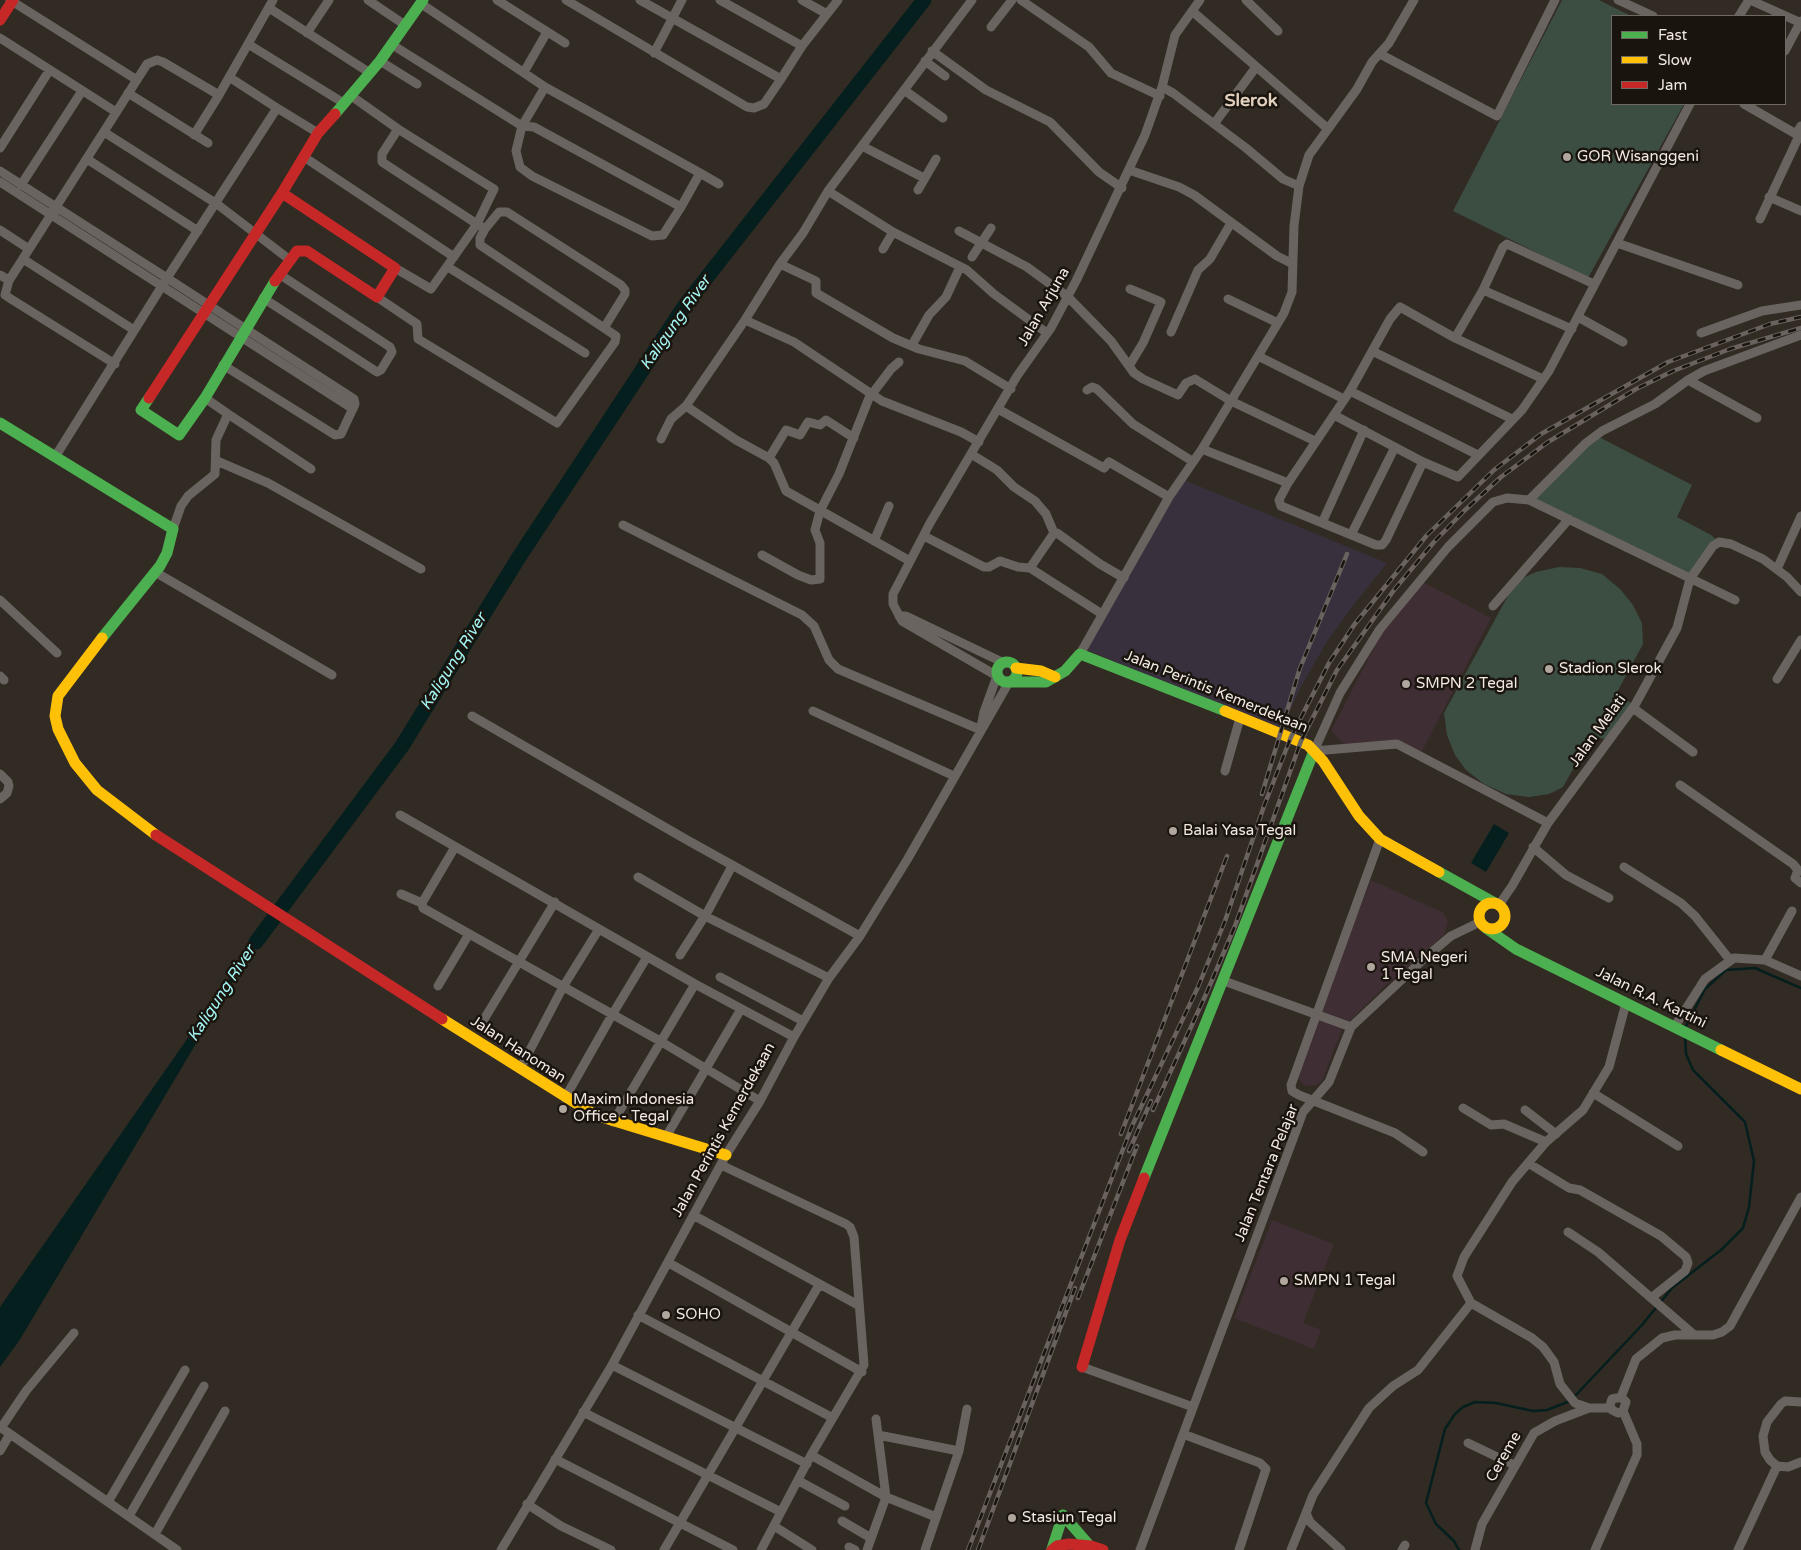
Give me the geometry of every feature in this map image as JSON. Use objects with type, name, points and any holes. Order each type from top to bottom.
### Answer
[{"type":"street","points":[[0,20],[12,0],[137,80]]},
{"type":"street","points":[[307,33],[329,0]]},
{"type":"street","points":[[368,0],[405,25]]},
{"type":"street","points":[[498,0],[566,43]]},
{"type":"street","points":[[566,0],[580,4],[654,53],[747,107],[754,108],[764,104],[802,46],[838,0]]},
{"type":"street","points":[[640,0],[781,79]]},
{"type":"street","points":[[654,53],[682,0]]},
{"type":"street","points":[[720,0],[802,46]]},
{"type":"street","points":[[802,0],[827,14]]},
{"type":"street","points":[[661,439],[671,419],[686,406],[745,320],[780,264],[803,233],[828,190],[972,0]]},
{"type":"street","points":[[991,27],[1012,0]]},
{"type":"street","points":[[1021,0],[1089,47],[1111,73],[1161,92],[1214,124],[1271,170],[1299,186]]},
{"type":"street","name":"Jalan Arjuna","points":[[900,616],[893,604],[892,594],[1017,376],[1068,297],[1096,235],[1122,188],[1161,92],[1175,35],[1200,0]]},
{"type":"street","points":[[1246,0],[1278,30]]},
{"type":"street","points":[[1055,677],[1041,671],[1016,668],[1012,664],[1004,663],[906,616],[900,616],[902,621],[998,676],[1004,682],[1037,684],[1046,682],[1055,677],[1068,668],[1080,654],[1169,497],[1202,449],[1289,304],[1294,226],[1299,186],[1308,156],[1399,28],[1414,0]]},
{"type":"street","points":[[1380,54],[1497,116],[1555,0]]},
{"type":"street","points":[[1618,0],[1651,15]]},
{"type":"street","points":[[1740,15],[1750,0],[1785,15]]},
{"type":"street","points":[[248,44],[346,99],[398,129],[492,187],[493,193],[481,227],[480,245],[616,336],[615,342],[560,422],[557,423],[418,339],[417,324],[303,250],[298,251],[262,298],[205,398],[179,435],[141,410],[207,311],[318,133],[346,99],[380,61],[421,2],[545,87],[719,184]]},
{"type":"street","points":[[194,135],[271,4],[307,33],[370,73]]},
{"type":"street","points":[[1192,11],[1327,128]]},
{"type":"street","points":[[1786,16],[1801,22],[1786,49]]},
{"type":"street","points":[[524,72],[548,32]]},
{"type":"street","points":[[0,38],[116,112]]},
{"type":"street","points":[[391,44],[522,126],[534,127],[681,207]]},
{"type":"street","points":[[932,51],[986,90],[1050,122],[1098,172],[1122,188]]},
{"type":"street","points":[[115,364],[11,299],[6,294],[9,280],[55,211],[147,64],[157,60],[163,62],[219,95]]},
{"type":"street","points":[[380,61],[417,84]]},
{"type":"street","points":[[925,61],[945,76]]},
{"type":"street","points":[[1214,124],[1256,67]]},
{"type":"street","points":[[0,148],[49,71]]},
{"type":"street","points":[[229,77],[318,133]]},
{"type":"street","points":[[545,87],[522,126],[516,152],[520,167],[532,176],[656,237],[663,234],[700,173]]},
{"type":"street","points":[[904,90],[942,118]]},
{"type":"street","points":[[22,184],[82,91]]},
{"type":"street","points":[[128,93],[208,144]]},
{"type":"street","points":[[1334,414],[1423,462],[1458,477],[1522,410],[1543,379],[1572,330],[1594,284],[1689,105]]},
{"type":"street","points":[[1755,106],[1799,133],[1760,219]]},
{"type":"street","points":[[55,456],[277,108]]},
{"type":"street","points":[[398,129],[382,154],[382,162],[481,227]]},
{"type":"street","points":[[104,132],[217,204],[290,260]]},
{"type":"street","points":[[862,146],[924,178]]},
{"type":"street","points":[[304,157],[454,257]]},
{"type":"street","points":[[87,159],[198,231]]},
{"type":"street","points":[[918,190],[936,159]]},
{"type":"street","points":[[0,170],[22,184],[55,211],[162,287],[207,311],[242,334],[354,399],[353,409],[341,434],[335,435],[223,365]]},
{"type":"street","points":[[1129,170],[1178,187],[1277,256],[1293,264]]},
{"type":"street","points":[[0,182],[133,255],[167,278],[207,311]]},
{"type":"street","points":[[828,190],[893,232],[973,274],[994,294],[1047,332]]},
{"type":"street","points":[[282,193],[395,268],[431,289],[454,257],[481,227],[499,212],[507,212],[626,290],[604,328]]},
{"type":"street","points":[[1769,197],[1801,211]]},
{"type":"street","points":[[1171,332],[1198,270],[1210,259],[1231,223]]},
{"type":"street","points":[[972,257],[992,228]]},
{"type":"street","points":[[0,230],[29,249]]},
{"type":"street","points":[[959,231],[1027,267],[1068,297],[1111,341],[1134,373],[1143,379],[1178,395],[1186,383],[1195,379],[1231,401],[1315,441]]},
{"type":"street","points":[[883,249],[893,232]]},
{"type":"street","points":[[1617,243],[1738,285]]},
{"type":"street","points":[[1455,338],[1483,290],[1503,247],[1507,244],[1594,284]]},
{"type":"street","points":[[128,264],[133,255]]},
{"type":"street","points":[[23,259],[134,330]]},
{"type":"street","points":[[780,264],[816,282],[816,293],[887,335],[912,346],[965,361],[1011,389]]},
{"type":"street","points":[[448,267],[585,353]]},
{"type":"street","points":[[912,346],[933,310],[946,297],[960,267]]},
{"type":"street","points":[[376,297],[395,268]]},
{"type":"street","points":[[262,298],[377,372],[381,370],[392,352],[390,347],[279,274]]},
{"type":"street","points":[[0,275],[9,280]]},
{"type":"street","points":[[1129,366],[1143,343],[1161,302],[1130,289]]},
{"type":"street","points":[[1483,290],[1572,330]]},
{"type":"street","points":[[1228,299],[1278,323]]},
{"type":"street","points":[[1701,333],[1762,311],[1801,305]]},
{"type":"street","points":[[1423,462],[1382,545],[1376,545],[1281,506],[1279,500],[1315,441],[1350,391],[1390,319],[1400,307],[1455,338],[1543,379]]},
{"type":"street","points":[[1578,317],[1623,342]]},
{"type":"street","points":[[745,320],[801,346],[882,401],[961,432],[979,442]]},
{"type":"street","points":[[1529,500],[1596,435],[1655,404],[1704,371],[1801,335]]},
{"type":"street","points":[[1372,351],[1512,419]]},
{"type":"street","points":[[1258,356],[1344,399]]},
{"type":"street","points":[[762,555],[798,575],[811,580],[820,579],[820,543],[815,530],[820,511],[872,394],[891,369],[899,362]]},
{"type":"street","points":[[1688,380],[1757,418]]},
{"type":"street","points":[[1087,390],[1092,387],[1097,388],[1133,424],[1192,461]]},
{"type":"street","points":[[1350,391],[1478,456]]},
{"type":"street","points":[[205,398],[311,469]]},
{"type":"street","points":[[686,406],[736,440],[769,458],[774,463],[786,491],[910,561]]},
{"type":"street","points":[[998,409],[1104,468],[1109,462],[1169,497]]},
{"type":"street","points":[[0,423],[173,529],[181,506],[188,496],[215,474],[217,461],[214,451],[216,440],[228,414]]},
{"type":"street","points":[[769,458],[786,430],[800,435],[808,422],[818,426],[826,420],[854,438]]},
{"type":"street","points":[[1322,523],[1364,430]]},
{"type":"street","points":[[1351,535],[1395,447]]},
{"type":"street","points":[[1202,449],[1288,483]]},
{"type":"street","points":[[971,454],[997,470],[1014,487],[1035,501],[1046,514],[1054,533]]},
{"type":"street","points":[[217,461],[268,483],[421,568]]},
{"type":"street","points":[[1193,1407],[1082,1367],[1120,1240],[1329,713],[1363,653],[1448,547],[1493,502],[1507,498],[1529,500],[1735,600]]},
{"type":"street","points":[[874,541],[889,506]]},
{"type":"street","points":[[1801,516],[1777,569],[1801,592]]},
{"type":"street","points":[[1493,606],[1569,519]]},
{"type":"street","points":[[623,525],[802,616],[814,626],[829,660],[838,669],[981,730]]},
{"type":"street","name":"Jalan Hanoman","points":[[173,529],[167,553],[155,572],[62,688],[55,716],[58,729],[80,771],[106,798],[168,844],[566,1098],[613,1122],[667,1135],[723,1160]]},
{"type":"street","points":[[1054,533],[1063,535],[1100,564],[1124,578]]},
{"type":"street","points":[[1030,568],[1054,533]]},
{"type":"street","points":[[924,536],[984,567],[990,567],[1000,561],[1018,568],[1030,568],[1102,614]]},
{"type":"street","name":"Jalan Melati","points":[[1497,904],[1512,886],[1548,823],[1633,708],[1677,628],[1690,579],[1713,546],[1719,542],[1731,544],[1777,569]]},
{"type":"street","points":[[155,572],[332,675]]},
{"type":"street","points":[[0,600],[56,653]]},
{"type":"street","points":[[1777,679],[1801,640]]},
{"type":"street","name":"Jalan Perintis Kemerdekaan","points":[[1080,654],[1301,741],[1323,761],[1359,816],[1380,839],[1497,904]]},
{"type":"street","name":"Jalan Perintis Kemerdekaan","points":[[981,730],[984,712],[998,676],[998,666],[1004,663]]},
{"type":"street","name":"Jalan Perintis Kemerdekaan","points":[[501,1550],[612,1365],[723,1160],[760,1101],[803,1021],[829,978],[860,936],[1009,682],[1015,678],[1016,668]]},
{"type":"street","points":[[1633,708],[1693,752]]},
{"type":"street","points":[[813,711],[954,776]]},
{"type":"street","points":[[472,716],[732,866],[860,936]]},
{"type":"street","points":[[1225,770],[1240,718]]},
{"type":"street","points":[[1314,751],[1397,744],[1548,823]]},
{"type":"street","points":[[0,774],[8,782],[9,786],[7,793],[0,799]]},
{"type":"street","points":[[1680,785],[1793,864],[1798,870],[1795,878],[1801,882]]},
{"type":"street","points":[[400,815],[555,902],[647,957],[794,1037]]},
{"type":"street","points":[[1380,839],[1291,1085],[1296,1094],[1395,1134],[1423,1152]]},
{"type":"street","points":[[422,903],[455,847]]},
{"type":"street","points":[[1533,848],[1566,875],[1609,898]]},
{"type":"street","points":[[680,955],[705,916],[732,866]]},
{"type":"street","points":[[1624,867],[1681,903],[1695,916],[1730,960]]},
{"type":"street","points":[[638,877],[705,916],[829,978]]},
{"type":"street","points":[[1464,884],[1476,902],[1482,923]]},
{"type":"street","points":[[401,894],[422,903],[423,908],[660,1041],[760,1101]]},
{"type":"street","points":[[483,1021],[555,902]]},
{"type":"street","points":[[1482,923],[1482,906],[1497,904],[1504,911],[1507,934],[1516,948]]},
{"type":"street","points":[[1765,960],[1792,911]]},
{"type":"street","points":[[1482,923],[1499,927],[1504,920]]},
{"type":"street","name":"Jalan R.A. Kartini","points":[[1482,923],[1516,948],[1801,1088]]},
{"type":"street","name":"Jalan Tentara Pelajar","points":[[1140,1550],[1303,1112],[1329,1082],[1351,1028],[1427,956],[1451,936],[1482,923]]},
{"type":"street","points":[[520,1069],[563,987],[599,929]]},
{"type":"street","points":[[438,986],[469,934]]},
{"type":"street","points":[[1676,1027],[1705,979],[1730,960],[1740,956],[1765,960],[1801,976]]},
{"type":"street","points":[[566,1098],[647,957]]},
{"type":"street","points":[[720,977],[803,1021]]},
{"type":"street","points":[[1224,981],[1316,1013],[1351,1028]]},
{"type":"street","points":[[613,1122],[695,984]]},
{"type":"street","points":[[1624,1411],[1615,1412],[1611,1408],[1589,1408],[1574,1402],[1560,1384],[1554,1362],[1543,1347],[1532,1338],[1471,1303],[1457,1281],[1458,1270],[1501,1197],[1546,1142],[1575,1118],[1593,1093],[1610,1063],[1619,1021],[1626,1003]]},
{"type":"street","points":[[667,1135],[741,1009]]},
{"type":"street","points":[[1593,1093],[1678,1146]]},
{"type":"street","points":[[1464,1108],[1491,1125],[1504,1124],[1546,1142]]},
{"type":"street","points":[[1525,1110],[1556,1134]]},
{"type":"street","points":[[723,1160],[850,1227],[854,1237],[858,1305],[864,1353],[862,1372],[811,1455],[761,1550]]},
{"type":"street","points":[[1528,1163],[1569,1188],[1580,1190],[1661,1236],[1686,1257],[1688,1263],[1685,1271],[1654,1300]]},
{"type":"street","points":[[1621,1397],[1632,1367],[1645,1350],[1662,1338],[1675,1335],[1712,1335],[1722,1332],[1730,1326],[1801,1197]]},
{"type":"street","points":[[694,1215],[858,1305]]},
{"type":"street","points":[[1568,1232],[1598,1252],[1693,1334]]},
{"type":"street","points":[[669,1262],[790,1333],[862,1372]]},
{"type":"street","points":[[664,1550],[819,1284]]},
{"type":"street","points":[[1291,1550],[1313,1494],[1361,1419],[1393,1386],[1418,1370],[1471,1303]]},
{"type":"street","points":[[638,1315],[833,1418]]},
{"type":"street","points":[[74,1333],[26,1391],[0,1427],[155,1534],[165,1546],[178,1550]]},
{"type":"street","points":[[612,1365],[807,1464]]},
{"type":"street","points":[[108,1502],[185,1370]]},
{"type":"street","points":[[129,1516],[204,1386]]},
{"type":"street","points":[[1611,1408],[1612,1399],[1621,1397]]},
{"type":"street","points":[[1595,1550],[1637,1455],[1637,1444],[1624,1411],[1626,1405],[1621,1397]]},
{"type":"street","points":[[1801,1402],[1785,1401],[1781,1404],[1767,1422],[1763,1436],[1770,1460],[1777,1466],[1788,1468],[1801,1462]]},
{"type":"street","name":"Cereme","points":[[1475,1550],[1482,1524],[1514,1465],[1539,1428],[1589,1408]]},
{"type":"street","points":[[925,1550],[959,1451],[967,1409]]},
{"type":"street","points":[[155,1534],[225,1411]]},
{"type":"street","points":[[583,1412],[781,1512]]},
{"type":"street","points":[[867,1550],[886,1496],[876,1419]]},
{"type":"street","points":[[0,1451],[10,1434]]},
{"type":"street","points":[[878,1434],[959,1451]]},
{"type":"street","points":[[1183,1434],[1260,1463],[1266,1469],[1239,1550]]},
{"type":"street","points":[[1468,1443],[1514,1465]]},
{"type":"street","points":[[811,1455],[886,1496],[936,1517]]},
{"type":"street","points":[[555,1459],[733,1550]]},
{"type":"street","points":[[1738,1550],[1777,1466]]},
{"type":"street","points":[[799,1481],[845,1506]]},
{"type":"street","points":[[528,1504],[561,1526],[611,1550]]},
{"type":"street","points":[[1306,1513],[1310,1522],[1341,1550]]},
{"type":"street","points":[[1052,1550],[1063,1515],[1091,1546]]},
{"type":"street","points":[[842,1521],[871,1538]]},
{"type":"street","points":[[774,1526],[812,1550]]},
{"type":"street","points":[[1052,1550],[1069,1544],[1091,1546],[1103,1550]]},
{"type":"shaded area","points":[[1184,480],[1387,563],[1326,643],[1301,687],[1280,732],[1085,649]]},
{"type":"shaded area","name":"SMPN 2 Tegal","points":[[1423,582],[1491,618],[1421,753],[1399,740],[1344,744],[1331,731],[1380,636]]},
{"type":"shaded area","name":"SMA Negeri 1 Tegal","points":[[1371,880],[1444,913],[1448,922],[1444,935],[1386,985],[1342,1029],[1322,1081],[1317,1085],[1306,1086],[1298,1079],[1298,1065]]},
{"type":"shaded area","name":"SMPN 1 Tegal","points":[[1272,1220],[1334,1244],[1303,1323],[1321,1330],[1314,1349],[1234,1318]]},
{"type":"green space","name":"GOR Wisanggeni","points":[[1562,0],[1599,0],[1629,15],[1611,15],[1611,105],[1683,105],[1588,278],[1453,211]]},
{"type":"green space","points":[[1595,435],[1692,485],[1677,517],[1711,535],[1719,542],[1690,579],[1529,500]]},
{"type":"green space","name":"Stadion Slerok","points":[[1559,567],[1580,568],[1602,574],[1620,589],[1633,605],[1642,623],[1643,644],[1616,694],[1635,705],[1610,741],[1592,735],[1563,787],[1549,794],[1529,797],[1506,794],[1484,784],[1466,770],[1455,755],[1447,735],[1444,713],[1516,581],[1536,572]]},
{"type":"water","points":[[1494,824],[1509,833],[1486,872],[1471,863]]},
{"type":"water","name":"Kaligung River","points":[[266,926],[19,1341],[0,1367],[0,1307]]},
{"type":"waterway","name":"Kaligung River","points":[[256,942],[402,746],[519,557],[686,304],[924,0]]},
{"type":"waterway","points":[[1685,1028],[1705,989],[1726,970],[1755,968],[1801,988]]},
{"type":"waterway","points":[[1574,1397],[1642,1325],[1672,1288],[1721,1250],[1743,1228],[1749,1207],[1754,1161],[1745,1122],[1693,1070],[1686,1054],[1685,1036]]},
{"type":"waterway","points":[[1459,1550],[1454,1541],[1436,1524],[1426,1503],[1445,1429],[1455,1414],[1463,1407],[1475,1402],[1496,1403],[1533,1411],[1547,1410],[1570,1401]]},
{"type":"railway","points":[[968,1550],[1132,1126],[1198,987],[1225,921],[1264,806],[1291,737],[1329,663],[1354,625],[1427,535],[1494,470],[1541,434],[1668,362],[1770,324],[1801,317]]},
{"type":"railway","points":[[1153,1110],[1235,926],[1301,741],[1337,670],[1394,590],[1434,542],[1464,511],[1501,477],[1548,442],[1636,389],[1673,371],[1730,349],[1801,328]]},
{"type":"railway","points":[[1262,794],[1300,668],[1347,554]]},
{"type":"railway","points":[[1121,1134],[1227,856]]},
{"type":"railway","points":[[1129,1151],[1151,1101]]},
{"type":"railway","points":[[1078,1298],[1137,1146]]},
{"type":"railway","points":[[978,1550],[1075,1288]]},
{"type":"traffic: fast","points":[[335,114],[380,61],[423,0]]},
{"type":"traffic: fast","points":[[149,398],[141,410],[179,435],[205,398],[275,281]]},
{"type":"traffic: fast","points":[[0,423],[173,529],[167,553],[160,566],[102,638]]},
{"type":"traffic: fast","points":[[1009,682],[1046,682],[1065,671],[1080,654],[1225,711]]},
{"type":"traffic: fast","points":[[1007,662],[1014,665],[1017,672],[1014,679],[1007,682],[1000,679],[997,672],[1000,665],[1007,662]]},
{"type":"traffic: fast","points":[[1144,1178],[1314,751]]},
{"type":"traffic: fast","points":[[1439,872],[1495,903]]},
{"type":"traffic: fast","points":[[1486,928],[1516,949],[1721,1050]]},
{"type":"traffic: fast","points":[[1063,1515],[1090,1546]]},
{"type":"traffic: fast","points":[[1052,1549],[1063,1515]]},
{"type":"traffic: slow","points":[[102,638],[58,696],[55,716],[58,729],[75,763],[97,790],[156,835]]},
{"type":"traffic: slow","points":[[1016,668],[1041,671],[1055,677]]},
{"type":"traffic: slow","points":[[1225,711],[1308,745],[1323,761],[1359,816],[1380,839],[1439,872]]},
{"type":"traffic: slow","points":[[1492,903],[1501,907],[1505,916],[1501,925],[1492,929],[1483,925],[1479,916],[1483,907],[1492,903]]},
{"type":"traffic: slow","points":[[442,1019],[595,1115],[726,1155]]},
{"type":"traffic: slow","points":[[1721,1050],[1801,1089]]},
{"type":"traffic: jam","points":[[0,20],[13,0]]},
{"type":"traffic: jam","points":[[149,398],[282,193],[318,133],[335,114]]},
{"type":"traffic: jam","points":[[275,281],[297,251],[307,251],[377,297],[395,268],[282,193]]},
{"type":"traffic: jam","points":[[156,835],[442,1019]]},
{"type":"traffic: jam","points":[[1082,1367],[1120,1240],[1144,1178]]},
{"type":"traffic: jam","points":[[1052,1550],[1057,1546],[1069,1544],[1091,1546],[1103,1550]]},
{"type":"place","name":"GOR Wisanggeni","points":[[1567,157]]},
{"type":"place","name":"Stadion Slerok","points":[[1549,669]]},
{"type":"place","name":"SMPN 2 Tegal","points":[[1406,684]]},
{"type":"place","name":"Balai Yasa Tegal","points":[[1173,831]]},
{"type":"place","name":"SMA Negeri 1 Tegal","points":[[1371,967]]},
{"type":"place","name":"Maxim Indonesia Office - Tegal","points":[[563,1109]]},
{"type":"place","name":"SMPN 1 Tegal","points":[[1284,1281]]},
{"type":"place","name":"SOHO","points":[[666,1315]]},
{"type":"place","name":"Stasiun Tegal","points":[[1012,1518]]},
{"type":"district","name":"Slerok","points":[[1251,101]]}]
